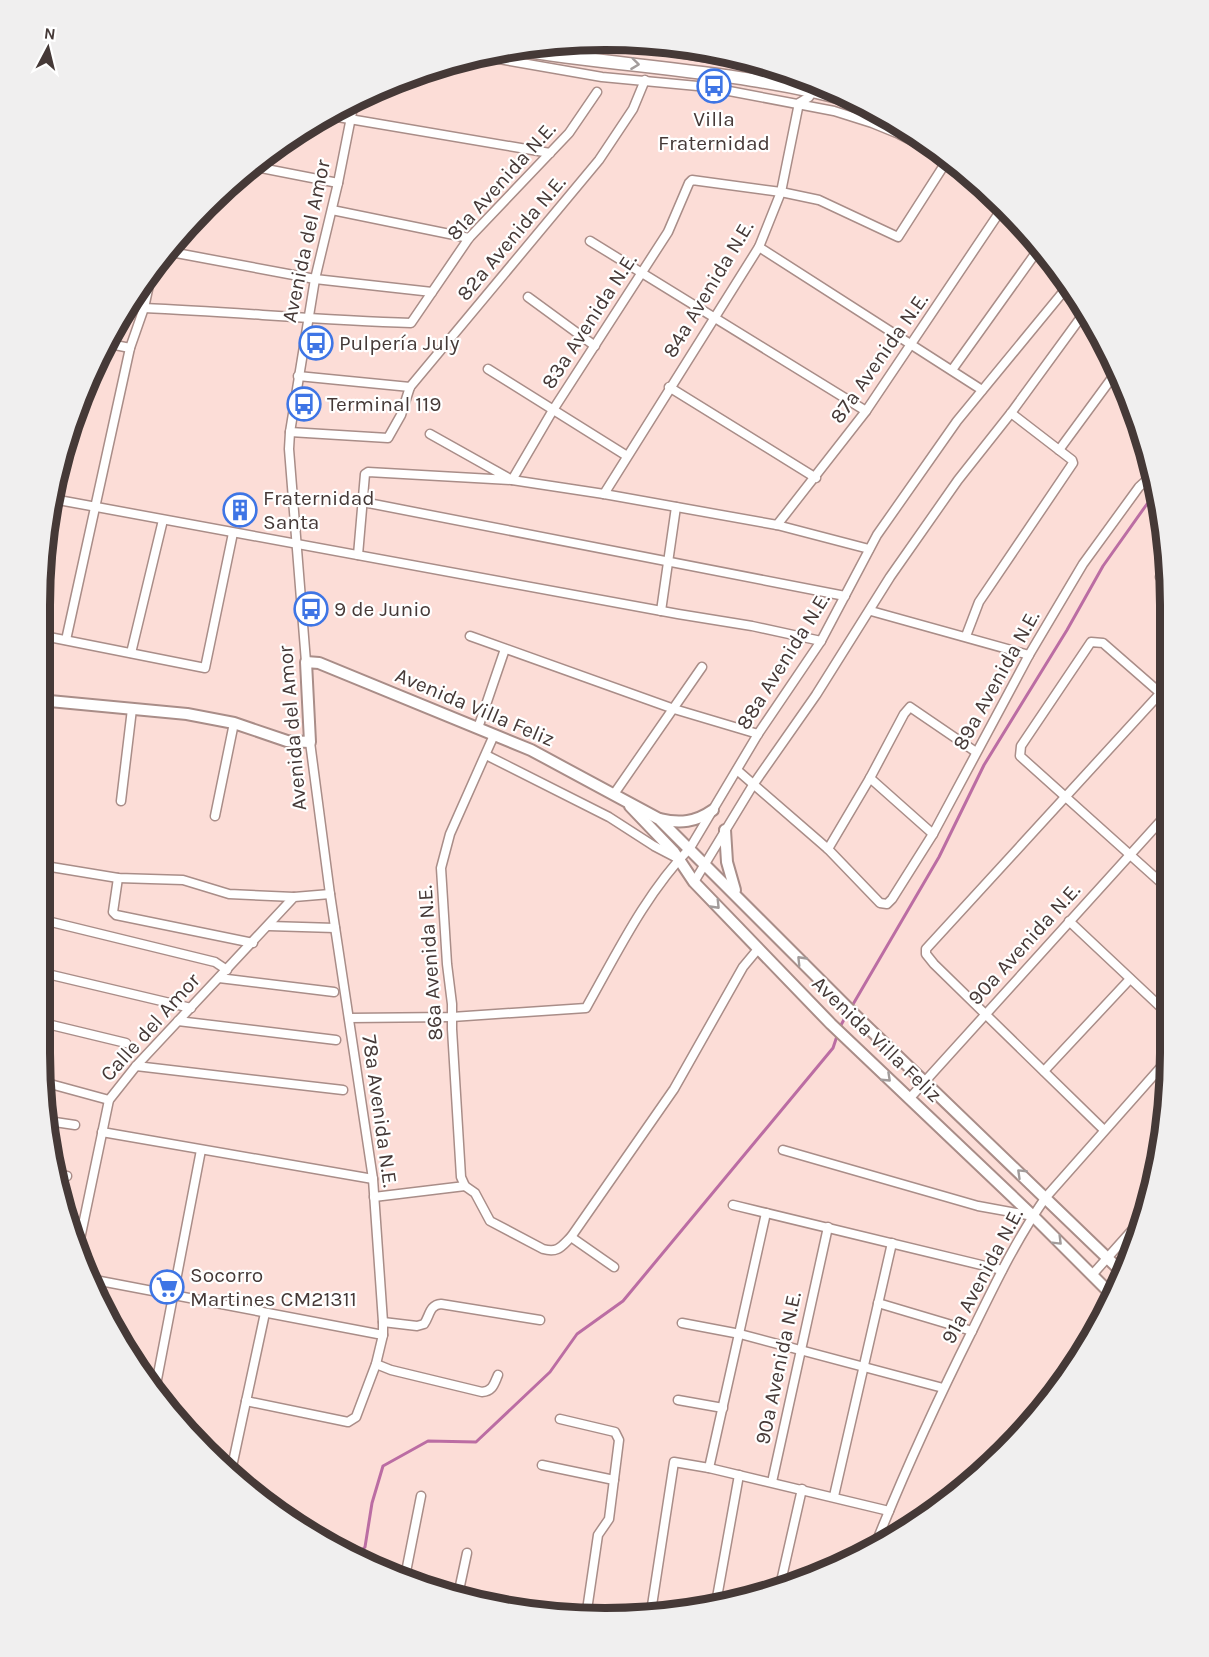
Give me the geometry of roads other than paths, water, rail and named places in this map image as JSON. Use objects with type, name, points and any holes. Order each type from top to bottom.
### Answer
[{"type":"main road","points":[[545,53],[693,72],[823,95]]},
{"type":"street","points":[[500,59],[602,77],[708,87],[799,104],[834,111],[872,123],[909,140]]},
{"type":"street","name":"82a Avenida N.E.","points":[[290,432],[388,438],[400,415],[410,387],[599,160],[633,109],[645,80]]},
{"type":"street","name":"81a Avenida N.E.","points":[[309,319],[411,323],[469,238],[569,133],[597,92]]},
{"type":"street","points":[[799,104],[812,92]]},
{"type":"street","name":"84a Avenida N.E.","points":[[604,494],[669,387],[759,247],[781,192],[799,104]]},
{"type":"street","name":"Avenida del Amor","points":[[330,894],[310,741],[289,449],[298,376],[315,279],[353,110]]},
{"type":"street","points":[[341,117],[550,153]]},
{"type":"street","points":[[781,192],[819,200],[898,237],[944,166]]},
{"type":"street","points":[[262,168],[338,183]]},
{"type":"street","name":"83a Avenida N.E.","points":[[512,480],[553,410],[668,232],[689,183],[692,180],[781,192]]},
{"type":"street","points":[[332,210],[469,238]]},
{"type":"street","name":"87a Avenida N.E.","points":[[777,525],[816,478],[866,411],[999,214]]},
{"type":"street","points":[[590,241],[866,411]]},
{"type":"street","points":[[759,247],[982,390]]},
{"type":"street","points":[[176,253],[315,279],[432,292]]},
{"type":"street","points":[[952,370],[1035,254]]},
{"type":"street","points":[[66,640],[130,348],[148,289]]},
{"type":"street","name":"88a Avenida N.E.","points":[[452,1017],[586,1008],[649,901],[690,848],[758,734],[821,641],[877,536],[950,430],[1063,292]]},
{"type":"street","points":[[528,297],[595,346]]},
{"type":"street","points":[[144,308],[309,319]]},
{"type":"street","name":"88a Avenida N.E.","points":[[694,882],[753,785],[871,610],[890,577],[958,480],[1011,413],[1080,319]]},
{"type":"street","points":[[114,345],[130,348]]},
{"type":"street","points":[[488,369],[627,456]]},
{"type":"street","points":[[298,376],[410,387]]},
{"type":"street","points":[[1059,450],[1111,379]]},
{"type":"street","points":[[669,387],[816,478]]},
{"type":"street","points":[[966,636],[979,602],[1072,466],[1072,460],[1011,413]]},
{"type":"street","points":[[430,434],[512,480]]},
{"type":"street","points":[[358,555],[365,474],[368,472],[512,480],[604,494],[777,525],[869,549]]},
{"type":"street","name":"89a Avenida N.E.","points":[[828,849],[880,903],[886,904],[892,899],[933,834],[1029,656],[1083,564],[1146,481]]},
{"type":"street","points":[[59,500],[753,626],[821,641]]},
{"type":"street","points":[[363,502],[845,596]]},
{"type":"street","points":[[661,611],[676,507]]},
{"type":"street","points":[[131,653],[163,520]]},
{"type":"street","points":[[50,637],[205,668],[233,533]]},
{"type":"street","points":[[871,610],[1029,656]]},
{"type":"street","points":[[470,636],[674,709],[758,734]]},
{"type":"street","points":[[1160,690],[1103,643],[1091,642],[1019,751],[1020,756],[1160,881]]},
{"type":"street","points":[[478,728],[505,648]]},
{"type":"street","name":"Avenida Villa Feliz","points":[[306,662],[319,663],[531,750],[659,819],[705,862],[856,1016],[1116,1266]]},
{"type":"street","points":[[619,797],[702,668]]},
{"type":"street","points":[[1104,1130],[930,959],[926,954],[926,949],[1160,697]]},
{"type":"street","points":[[50,701],[187,714],[234,723],[286,741],[310,741]]},
{"type":"street","points":[[737,770],[828,849],[910,707],[976,752]]},
{"type":"street","points":[[121,801],[132,709]]},
{"type":"street","points":[[216,816],[234,723]]},
{"type":"street","name":"86a Avenida N.E.","points":[[465,1186],[461,1177],[441,868],[450,834],[494,735]]},
{"type":"street","points":[[486,755],[609,817],[679,860]]},
{"type":"street","points":[[870,778],[933,834]]},
{"type":"street","name":"Avenida Villa Feliz","points":[[619,797],[679,860],[694,882],[844,1038],[1033,1216],[1106,1289]]},
{"type":"street","points":[[659,819],[681,822],[704,816],[713,810]]},
{"type":"street","name":"90a Avenida N.E.","points":[[909,1099],[1160,821]]},
{"type":"street","points":[[725,830],[727,862],[736,893]]},
{"type":"street","points":[[50,867],[118,878],[183,880],[230,894],[294,897],[330,894]]},
{"type":"street","points":[[118,878],[113,912],[116,915],[253,943]]},
{"type":"street","name":"78a Avenida N.E.","points":[[246,1401],[348,1422],[356,1417],[376,1364],[383,1335],[373,1179],[330,894]]},
{"type":"street","name":"Calle del Amor","points":[[81,1236],[109,1100],[136,1066],[294,897]]},
{"type":"street","points":[[1069,921],[1160,1007]]},
{"type":"street","points":[[50,922],[215,962],[227,970]]},
{"type":"street","points":[[269,926],[335,928]]},
{"type":"street","points":[[374,1197],[465,1186],[474,1193],[490,1221],[543,1249],[552,1251],[559,1248],[571,1237],[674,1089],[743,967],[758,949]]},
{"type":"street","points":[[50,975],[191,1008]]},
{"type":"street","points":[[219,978],[334,992]]},
{"type":"street","points":[[1044,1071],[1130,979]]},
{"type":"street","points":[[349,1018],[452,1017]]},
{"type":"street","points":[[178,1021],[336,1040]]},
{"type":"street","points":[[50,1025],[126,1043]]},
{"type":"street","points":[[136,1066],[343,1090]]},
{"type":"street","name":"91a Avenida N.E.","points":[[880,1534],[944,1388],[1002,1270],[1033,1216],[1046,1197],[1159,1069]]},
{"type":"street","points":[[51,1084],[109,1100]]},
{"type":"street","points":[[54,1121],[75,1125]]},
{"type":"street","points":[[102,1132],[373,1179]]},
{"type":"street","points":[[157,1380],[201,1150]]},
{"type":"street","points":[[783,1150],[978,1206],[1033,1216]]},
{"type":"street","points":[[733,1205],[1002,1270]]},
{"type":"street","points":[[709,1468],[766,1213]]},
{"type":"street","name":"90a Avenida N.E.","points":[[772,1482],[828,1227]]},
{"type":"street","points":[[1092,1275],[1129,1233]]},
{"type":"street","points":[[571,1237],[614,1267]]},
{"type":"street","points":[[834,1496],[892,1243]]},
{"type":"street","points":[[99,1281],[383,1335]]},
{"type":"street","points":[[878,1303],[972,1331]]},
{"type":"street","points":[[383,1322],[417,1326],[424,1324],[432,1308],[441,1304],[540,1320]]},
{"type":"street","points":[[233,1464],[265,1313]]},
{"type":"street","points":[[682,1323],[740,1334],[944,1388]]},
{"type":"street","points":[[376,1364],[482,1392],[489,1391],[493,1387],[498,1375]]},
{"type":"street","points":[[678,1400],[723,1408]]},
{"type":"street","points":[[560,1419],[608,1429],[619,1435],[609,1519],[598,1535],[587,1607]]},
{"type":"street","points":[[652,1605],[674,1462],[739,1474],[889,1511]]},
{"type":"street","points":[[542,1465],[614,1480]]},
{"type":"street","points":[[717,1596],[739,1474]]},
{"type":"street","points":[[782,1578],[802,1489]]},
{"type":"street","points":[[406,1570],[421,1496]]},
{"type":"street","points":[[459,1588],[467,1552]]},
{"type":"waterway","points":[[852,1006],[939,857],[984,765],[1067,630],[1103,566],[1150,501]]},
{"type":"waterway","points":[[840,1027],[848,1012]]},
{"type":"waterway","points":[[361,1551],[365,1547],[372,1503],[383,1466],[428,1441],[476,1442],[550,1372],[577,1334],[623,1301],[833,1048],[838,1033]]},
{"type":"place","name":"Villa Fraternidad","points":[[714,86]]},
{"type":"place","name":"Pulpería July","points":[[316,343]]},
{"type":"place","name":"Terminal 119","points":[[304,404]]},
{"type":"place","name":"Fraternidad Santa","points":[[240,510]]},
{"type":"place","name":"9 de Junio","points":[[311,609]]},
{"type":"place","name":"Socorro Martines CM21311","points":[[167,1287]]}]
